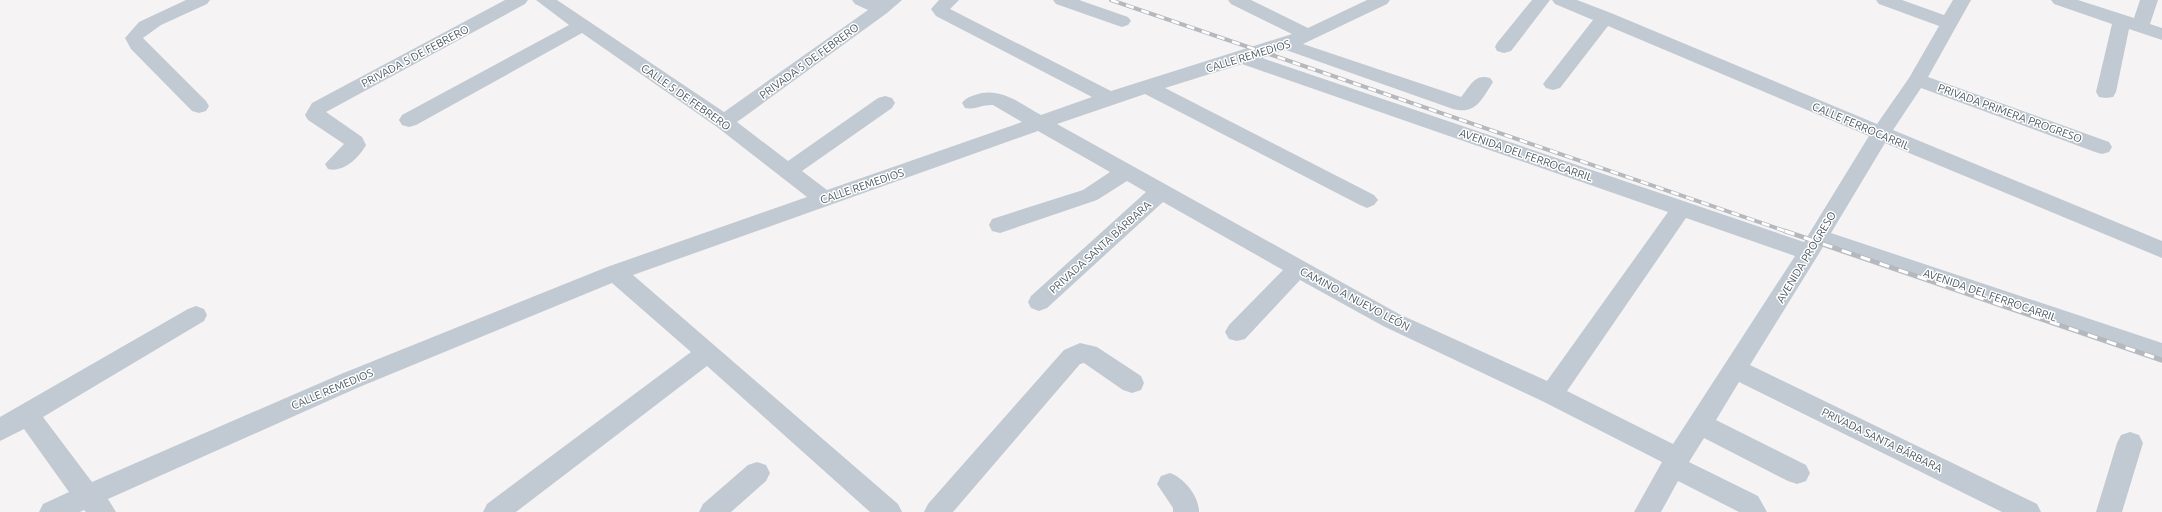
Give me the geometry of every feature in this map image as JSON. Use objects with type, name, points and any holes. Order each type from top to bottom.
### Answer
[{"type":"street","points":[[199,106],[138,45],[134,38],[137,32],[147,26],[201,0]]},
{"type":"street","name":"PRIVADA 5 DE FEBRERO","points":[[335,164],[354,149],[356,145],[355,142],[315,115],[319,108],[519,0]]},
{"type":"street","points":[[861,0],[887,5]]},
{"type":"street","points":[[950,0],[940,9],[942,12],[1109,98]]},
{"type":"street","points":[[1062,0],[1122,21]]},
{"type":"street","points":[[1237,0],[1308,35]]},
{"type":"street","points":[[1504,48],[1541,0]]},
{"type":"street","name":"CALLE FERROCARRIL","points":[[1561,0],[1600,10],[1880,134],[2162,250]]},
{"type":"street","points":[[1885,0],[1949,23]]},
{"type":"street","name":"AVENIDA PROGRESO","points":[[1647,512],[1676,462],[1814,245],[1880,134],[1918,80],[1962,0]]},
{"type":"street","points":[[2060,0],[2162,34]]},
{"type":"street","points":[[2140,27],[2149,0]]},
{"type":"street","name":"CALLE 5 DE FEBRERO","points":[[548,1],[724,122],[824,199]]},
{"type":"street","name":"CALLE REMEDIOS","points":[[52,512],[95,504],[349,381],[615,273],[1040,124],[1109,98],[1286,44],[1308,35],[1377,1]]},
{"type":"street","name":"PRIVADA 5 DE FEBRERO","points":[[724,122],[887,5]]},
{"type":"street","points":[[1553,84],[1600,10]]},
{"type":"street","points":[[2106,92],[2122,21]]},
{"type":"street","points":[[409,120],[583,25]]},
{"type":"street","points":[[1286,44],[1460,104],[1467,104],[1482,82]]},
{"type":"street","name":"AVENIDA DEL FERROCARRIL","points":[[1244,58],[1681,209],[1814,245],[2162,352]]},
{"type":"street","name":"PRIVADA PRIMERA PROGRESO","points":[[1918,80],[2102,147]]},
{"type":"street","points":[[1146,86],[1367,200]]},
{"type":"street","name":"CAMINO A NUEVO LEÓN","points":[[972,103],[986,98],[997,99],[1160,192],[1391,320],[1551,394],[1676,462],[1749,504],[1754,512]]},
{"type":"street","points":[[788,171],[885,103]]},
{"type":"street","points":[[1000,225],[1090,195],[1125,172]]},
{"type":"street","name":"PRIVADA SANTA BÁRBARA","points":[[1039,302],[1160,192]]},
{"type":"street","points":[[1551,394],[1681,209]]},
{"type":"street","points":[[1238,332],[1298,268]]},
{"type":"street","points":[[615,273],[708,352],[889,512]]},
{"type":"street","points":[[0,430],[196,315]]},
{"type":"street","points":[[496,512],[708,352]]},
{"type":"street","points":[[937,512],[1072,357],[1080,353],[1089,354],[1132,383]]},
{"type":"street","name":"PRIVADA SANTA BÁRBARA","points":[[1736,369],[2028,512]]},
{"type":"street","points":[[27,414],[95,504]]},
{"type":"street","points":[[1701,424],[1797,473]]},
{"type":"street","points":[[2109,512],[2130,443]]},
{"type":"street","points":[[712,512],[757,473]]},
{"type":"street","points":[[1170,484],[1186,505],[1186,512]]},
{"type":"railway","points":[[1111,0],[1788,232]]},
{"type":"railway","points":[[1785,231],[2162,360]]}]
